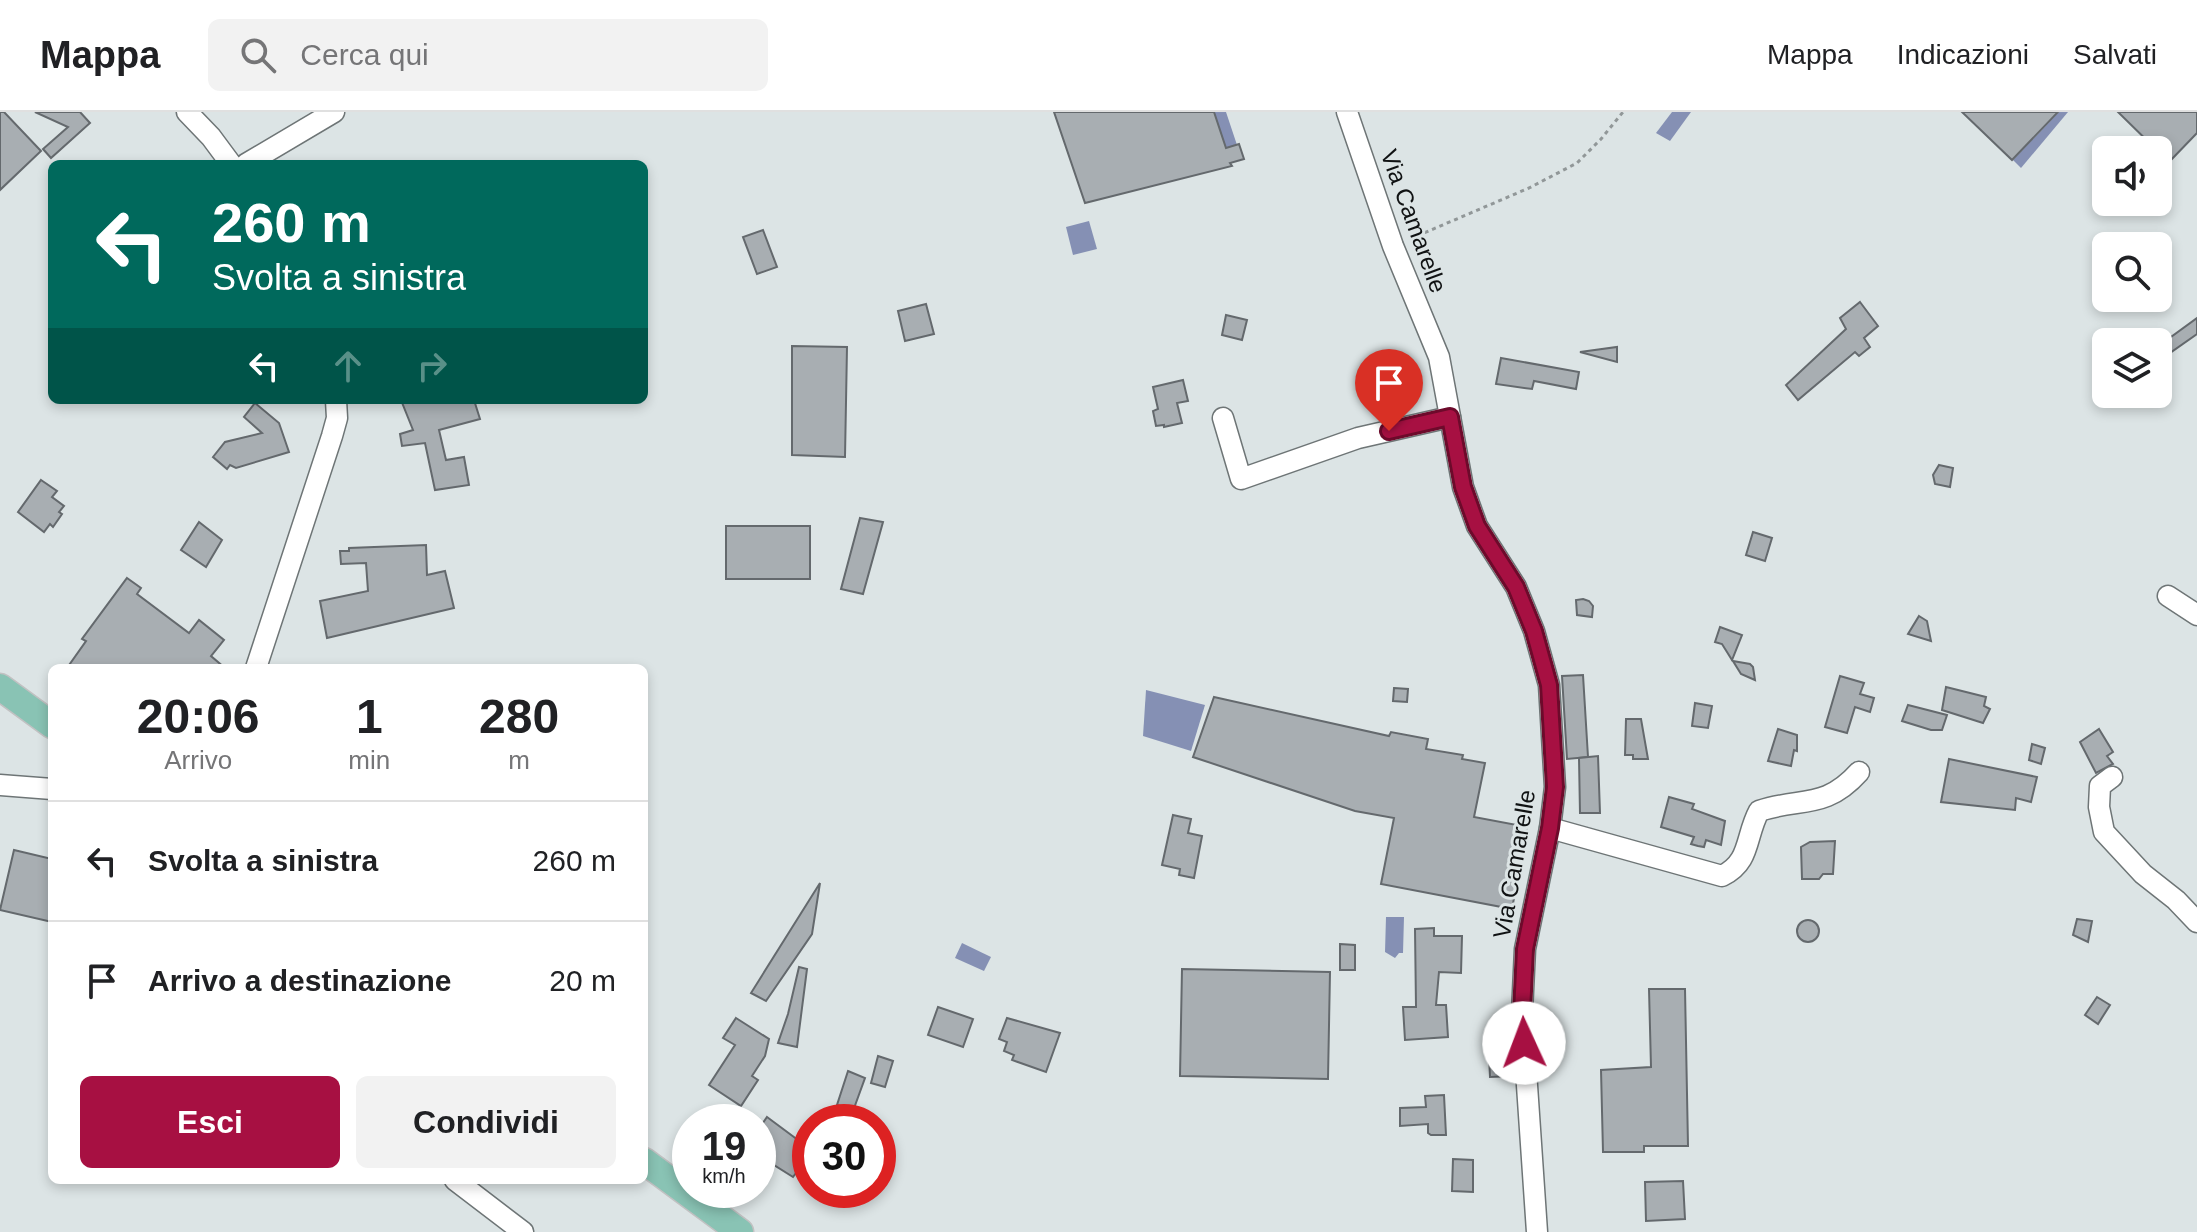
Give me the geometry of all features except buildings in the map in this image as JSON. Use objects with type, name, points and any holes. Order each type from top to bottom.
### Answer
[{"type":"main road","points":[[0,687],[43,718]]},
{"type":"main road","points":[[648,1164],[740,1232]]},
{"type":"street","points":[[187,112],[228,160]]},
{"type":"street","points":[[253,160],[334,112]]},
{"type":"street","name":"Via Camarelle","points":[[1347,112],[1393,246],[1439,357],[1463,487],[1477,526],[1516,587],[1534,631],[1549,685],[1555,759],[1550,828],[1525,949],[1522,1012],[1537,1232]]},
{"type":"street","points":[[257,664],[332,436],[337,418],[336,404]]},
{"type":"street","points":[[1223,418],[1241,479],[1358,438],[1450,417]]},
{"type":"street","points":[[2168,596],[2197,615]]},
{"type":"street","points":[[1550,828],[1722,876],[1735,869],[1745,855],[1750,827],[1759,811],[1826,798],[1844,789],[1859,772]]},
{"type":"street","points":[[2112,777],[2100,786],[2099,807],[2104,832],[2143,874],[2176,900],[2197,922]]},
{"type":"street","points":[[0,785],[48,789]]},
{"type":"street","points":[[460,1184],[523,1232]]},
{"type":"path","points":[[1393,246],[1529,188],[1577,163],[1623,112]]},
{"type":"water","points":[[1214,112],[1226,112],[1237,145],[1226,148]]},
{"type":"water","points":[[1672,112],[1691,112],[1670,141],[1656,133]]},
{"type":"water","points":[[2059,112],[2068,112],[2021,168],[2013,160]]},
{"type":"water","points":[[1089,221],[1097,249],[1073,255],[1066,227]]},
{"type":"water","points":[[1146,690],[1205,705],[1191,751],[1143,736]]},
{"type":"water","points":[[1386,917],[1404,917],[1403,953],[1395,958],[1385,952]]},
{"type":"water","points":[[962,943],[991,957],[984,971],[955,958]]},
{"type":"route","points":[[1389,431],[1450,417],[1463,487],[1477,526],[1516,587],[1534,631],[1549,685],[1555,787],[1550,828],[1525,949],[1524,1043]]}]
